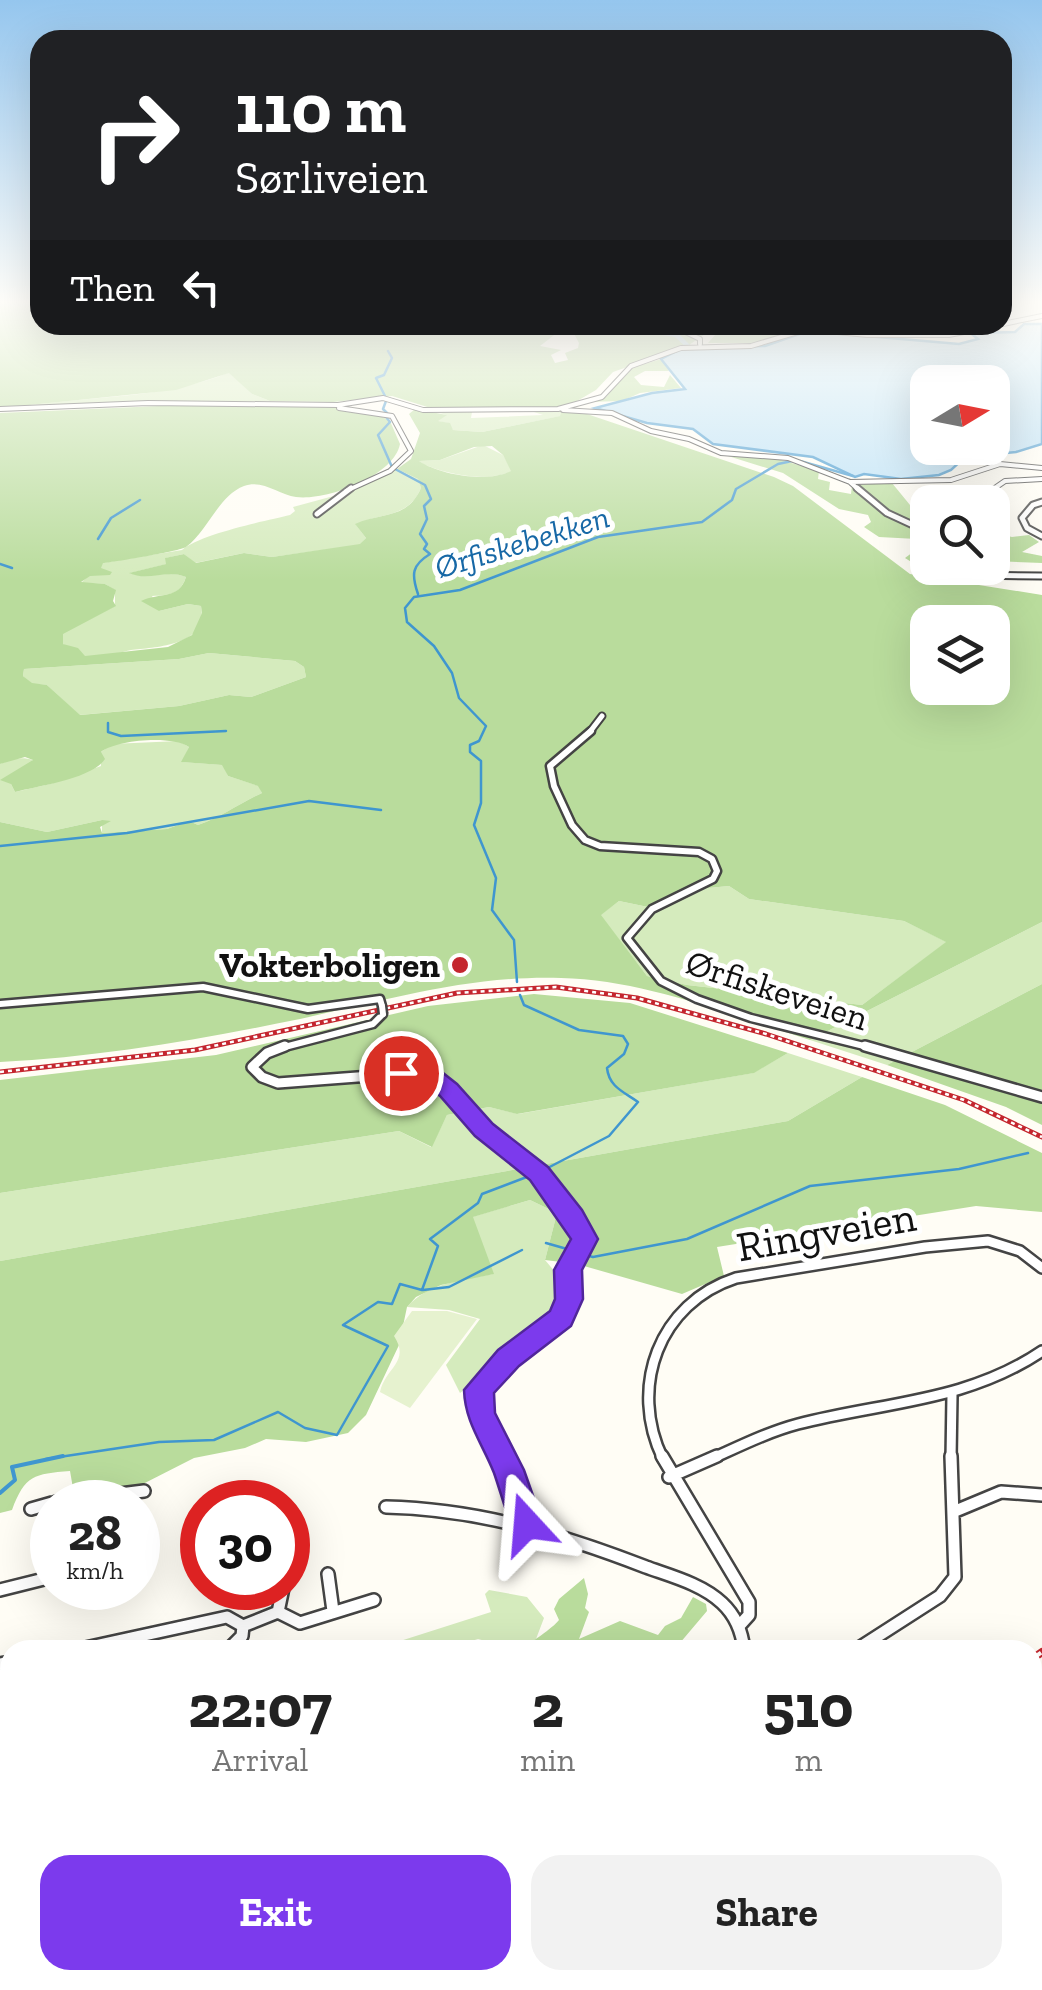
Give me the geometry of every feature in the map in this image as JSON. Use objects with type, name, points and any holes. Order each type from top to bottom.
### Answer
[{"type":"street","points":[[558,410],[604,395]]},
{"type":"street","points":[[0,410],[164,403],[304,405],[383,398],[423,410],[612,414],[650,431],[689,439],[732,456],[796,461],[848,481],[887,513],[910,524]]},
{"type":"street","points":[[304,405],[392,416],[410,446],[405,462],[339,494],[330,507],[316,514]]},
{"type":"street","points":[[848,481],[951,480],[990,465],[1042,468]]},
{"type":"street","points":[[999,485],[1005,481],[1042,479]]},
{"type":"street","points":[[1042,502],[1033,505],[1022,518],[1026,528],[1042,536]]},
{"type":"street","points":[[1010,576],[1042,576]]},
{"type":"street","name":"Ørfiskeveien","points":[[602,716],[584,740],[550,766],[554,789],[574,832],[588,843],[699,852],[715,863],[713,879],[665,901],[631,928],[627,938],[661,981],[751,1018],[936,1064],[1042,1098]]},
{"type":"street","points":[[0,1004],[203,987],[308,1009],[380,999],[383,1010],[373,1024],[267,1053],[252,1067],[263,1081],[294,1085],[386,1072],[434,1078],[484,1130],[536,1171],[580,1228],[584,1239],[568,1272],[569,1299],[561,1318],[484,1380],[477,1402],[508,1470],[526,1528]]},
{"type":"street","name":"Ringveien","points":[[739,1626],[749,1615],[750,1602],[669,1477],[656,1449],[651,1423],[648,1390],[653,1360],[664,1332],[682,1308],[701,1291],[757,1273],[960,1242],[1002,1244],[1020,1251],[1042,1268]]},
{"type":"street","points":[[669,1477],[762,1436],[802,1424],[952,1395],[999,1378],[1042,1351]]},
{"type":"street","points":[[871,1640],[951,1586],[956,1566],[948,1411],[952,1395]]},
{"type":"street","points":[[953,1512],[1001,1492],[1042,1495]]},
{"type":"street","points":[[386,1507],[447,1510],[572,1539],[714,1596],[730,1611],[742,1640]]},
{"type":"street","points":[[328,1574],[333,1611]]},
{"type":"street","points":[[0,1590],[30,1583]]},
{"type":"street","points":[[243,1626],[278,1612],[300,1623],[374,1600]]},
{"type":"street","points":[[128,1640],[227,1617],[243,1626]]},
{"type":"street","points":[[238,1640],[243,1626]]},
{"type":"green space","points":[[0,395],[128,395],[0,408]]},
{"type":"green space","points":[[125,395],[254,395],[270,401],[19,407]]},
{"type":"green space","points":[[254,395],[588,395],[572,404],[552,408],[437,410],[392,396],[333,402],[270,401]]},
{"type":"green space","points":[[636,395],[622,401],[587,402]]},
{"type":"green space","points":[[313,405],[371,413],[390,421],[400,444],[386,466],[357,484],[309,497],[290,496],[258,484],[244,486],[220,505],[186,547],[103,563],[101,568],[112,572],[110,575],[90,576],[81,582],[105,584],[116,590],[116,606],[63,634],[63,644],[78,648],[85,656],[168,647],[192,635],[202,613],[201,606],[188,604],[159,611],[141,601],[174,592],[186,577],[129,573],[166,564],[165,558],[184,554],[196,563],[244,553],[272,557],[360,544],[366,538],[355,524],[401,510],[421,488],[418,479],[397,469],[411,459],[420,433],[409,414],[415,409],[447,415],[438,421],[450,423],[453,430],[482,432],[560,416],[562,411],[587,414],[793,486],[910,574],[910,585],[979,585],[1042,595],[1042,922],[810,1040],[625,985],[528,978],[429,990],[151,1046],[0,1062],[0,822],[47,832],[102,820],[111,821],[100,827],[102,833],[167,829],[189,821],[198,825],[207,822],[262,793],[258,786],[228,776],[222,765],[181,762],[189,747],[170,741],[131,742],[109,748],[101,752],[105,759],[89,772],[15,792],[11,784],[0,780],[33,760],[25,757],[0,764],[0,413]],"holes":[[[492,446],[503,455],[511,471],[464,476],[419,461],[440,460],[474,447]],[[209,653],[295,661],[304,667],[306,677],[251,697],[229,695],[179,706],[80,715],[47,685],[32,683],[23,676],[24,669],[179,659]],[[729,886],[749,899],[904,921],[946,942],[862,1005],[687,985],[647,976],[601,915],[619,901],[648,907],[708,888]]]},
{"type":"green space","points":[[531,411],[562,411],[561,416],[482,432],[453,430],[448,423],[437,421],[446,415],[437,412],[472,412],[471,418],[543,415]]},
{"type":"green space","points":[[483,445],[503,455],[512,471],[490,476],[464,475],[418,461],[440,460]]},
{"type":"green space","points":[[728,456],[774,458],[819,471],[818,479],[830,482],[829,490],[851,494],[852,485],[892,483],[910,505],[910,539],[879,537],[864,527],[871,522],[868,515],[839,509],[783,473]]},
{"type":"green space","points":[[397,469],[418,479],[421,488],[401,510],[356,525],[366,538],[360,545],[272,557],[244,553],[195,563],[184,554],[166,558],[167,564],[130,573],[186,577],[173,593],[152,596],[159,611],[188,604],[201,606],[201,619],[189,637],[96,658],[81,655],[63,644],[63,633],[115,606],[115,590],[105,584],[81,583],[102,563],[182,550],[217,533],[290,515],[295,511],[293,507],[352,491]]},
{"type":"green space","points":[[1029,535],[1039,542],[1022,552],[1042,556],[1042,563],[1010,562],[1010,536]]},
{"type":"green space","points":[[209,653],[295,661],[304,667],[306,677],[251,697],[229,695],[179,706],[79,715],[47,685],[32,684],[23,676],[24,669],[179,659]]},
{"type":"green space","points":[[179,741],[189,747],[182,762],[223,765],[228,776],[259,786],[262,793],[207,822],[198,825],[189,821],[167,829],[102,833],[102,820],[47,832],[0,822],[0,764],[24,758],[33,760],[11,784],[15,792],[101,766],[100,753],[111,744]]},
{"type":"green space","points":[[729,886],[749,899],[904,921],[947,942],[862,1005],[687,985],[647,976],[600,915],[619,901],[648,907],[708,888]]},
{"type":"green space","points":[[1042,922],[1042,984],[887,1065],[810,1040]]},
{"type":"green space","points":[[1042,984],[1042,1125],[1006,1107],[887,1065]]},
{"type":"green space","points":[[534,994],[630,1003],[788,1053],[754,1073],[517,1114],[489,1107],[447,1115],[432,1147],[399,1131],[0,1193],[0,1080],[216,1055],[428,1006]]},
{"type":"green space","points":[[788,1053],[862,1077],[788,1121],[0,1261],[0,1193],[399,1131],[431,1147],[447,1115],[489,1107],[518,1114],[753,1073]]},
{"type":"green space","points":[[862,1077],[945,1105],[1042,1153],[1042,1212],[976,1206],[717,1247],[724,1276],[682,1294],[577,1264],[545,1260],[557,1213],[530,1200],[473,1217],[494,1274],[441,1285],[416,1297],[407,1307],[399,1345],[366,1415],[348,1433],[306,1442],[266,1439],[245,1448],[194,1458],[151,1480],[72,1480],[70,1471],[48,1473],[30,1480],[12,1510],[0,1513],[0,1261],[788,1121]]},
{"type":"green space","points":[[530,1200],[557,1213],[545,1260],[561,1279],[561,1313],[460,1393],[446,1365],[480,1319],[449,1310],[407,1307],[436,1288],[493,1274],[472,1217]]},
{"type":"green space","points":[[412,1311],[447,1311],[477,1319],[410,1408],[380,1392],[400,1352],[394,1336]]},
{"type":"green space","points":[[584,1578],[588,1594],[585,1608],[589,1612],[579,1639],[620,1621],[658,1635],[665,1626],[681,1618],[693,1597],[706,1604],[707,1611],[682,1640],[534,1640],[559,1620],[554,1609],[559,1599]]},
{"type":"green space","points":[[489,1590],[527,1597],[544,1618],[536,1639],[403,1640],[491,1612],[485,1594]]},
{"type":"water","points":[[645,395],[910,395],[910,465],[956,465],[939,475],[901,479],[864,474],[855,477],[813,457],[713,444],[693,429],[647,423],[595,408]]},
{"type":"water","points":[[1010,395],[1042,395],[1042,444],[1010,453]]},
{"type":"waterway","points":[[386,401],[383,409],[387,413]]},
{"type":"waterway","points":[[386,417],[390,422],[378,435],[392,467]]},
{"type":"waterway","name":"Ørfiskebekken","points":[[517,982],[514,940],[492,910],[496,878],[474,825],[481,803],[481,761],[470,752],[470,745],[479,741],[486,726],[459,698],[452,673],[434,646],[407,622],[405,608],[414,597],[460,590],[598,537],[702,522],[732,500],[736,489],[778,464],[792,461]]},
{"type":"waterway","name":"Ørfiskebekken","points":[[800,461],[853,476]]},
{"type":"waterway","points":[[395,469],[425,485],[431,499],[424,506],[427,519],[420,534],[427,544],[424,549],[430,554],[415,571],[418,594]]},
{"type":"waterway","points":[[98,539],[111,518],[140,500]]},
{"type":"waterway","points":[[0,564],[12,568]]},
{"type":"waterway","points":[[108,723],[108,732],[121,736],[226,731]]},
{"type":"waterway","points":[[0,846],[127,833],[309,801],[381,810]]},
{"type":"waterway","name":"Ørfiskebekken","points":[[520,995],[524,1005],[579,1030],[623,1036],[628,1044],[624,1054],[607,1068],[608,1075],[638,1102],[609,1136],[540,1172]]},
{"type":"waterway","points":[[581,1254],[593,1257],[687,1239],[810,1186],[959,1169],[1028,1153]]},
{"type":"waterway","name":"Ørfiskebekken","points":[[56,1457],[159,1442],[214,1440],[278,1412],[305,1428],[337,1435],[388,1346],[343,1325],[378,1302],[392,1304],[400,1284],[422,1290],[438,1246],[430,1239],[478,1203],[482,1194],[532,1175]]},
{"type":"waterway","points":[[546,1243],[574,1251]]},
{"type":"waterway","points":[[423,1290],[449,1287],[522,1250]]},
{"type":"waterway","name":"Ørfiskebekken","points":[[56,1457],[63,1456]]},
{"type":"waterway","name":"Ørfiskebekken","points":[[0,1493],[15,1480],[12,1467],[56,1457]]},
{"type":"waterway","name":"Ørfiskebekken","points":[[46,1459],[56,1457]]},
{"type":"railway","points":[[0,1072],[195,1050],[457,993],[556,987],[637,998],[766,1034],[964,1100],[1042,1137]]},
{"type":"place","name":"Vokterboligen","points":[[460,965]]},
{"type":"route","points":[[401,1073],[434,1078],[497,1142],[526,1160],[573,1216],[584,1239],[568,1270],[569,1299],[557,1324],[508,1358],[484,1380],[479,1390],[480,1413],[500,1451],[527,1524]]}]
